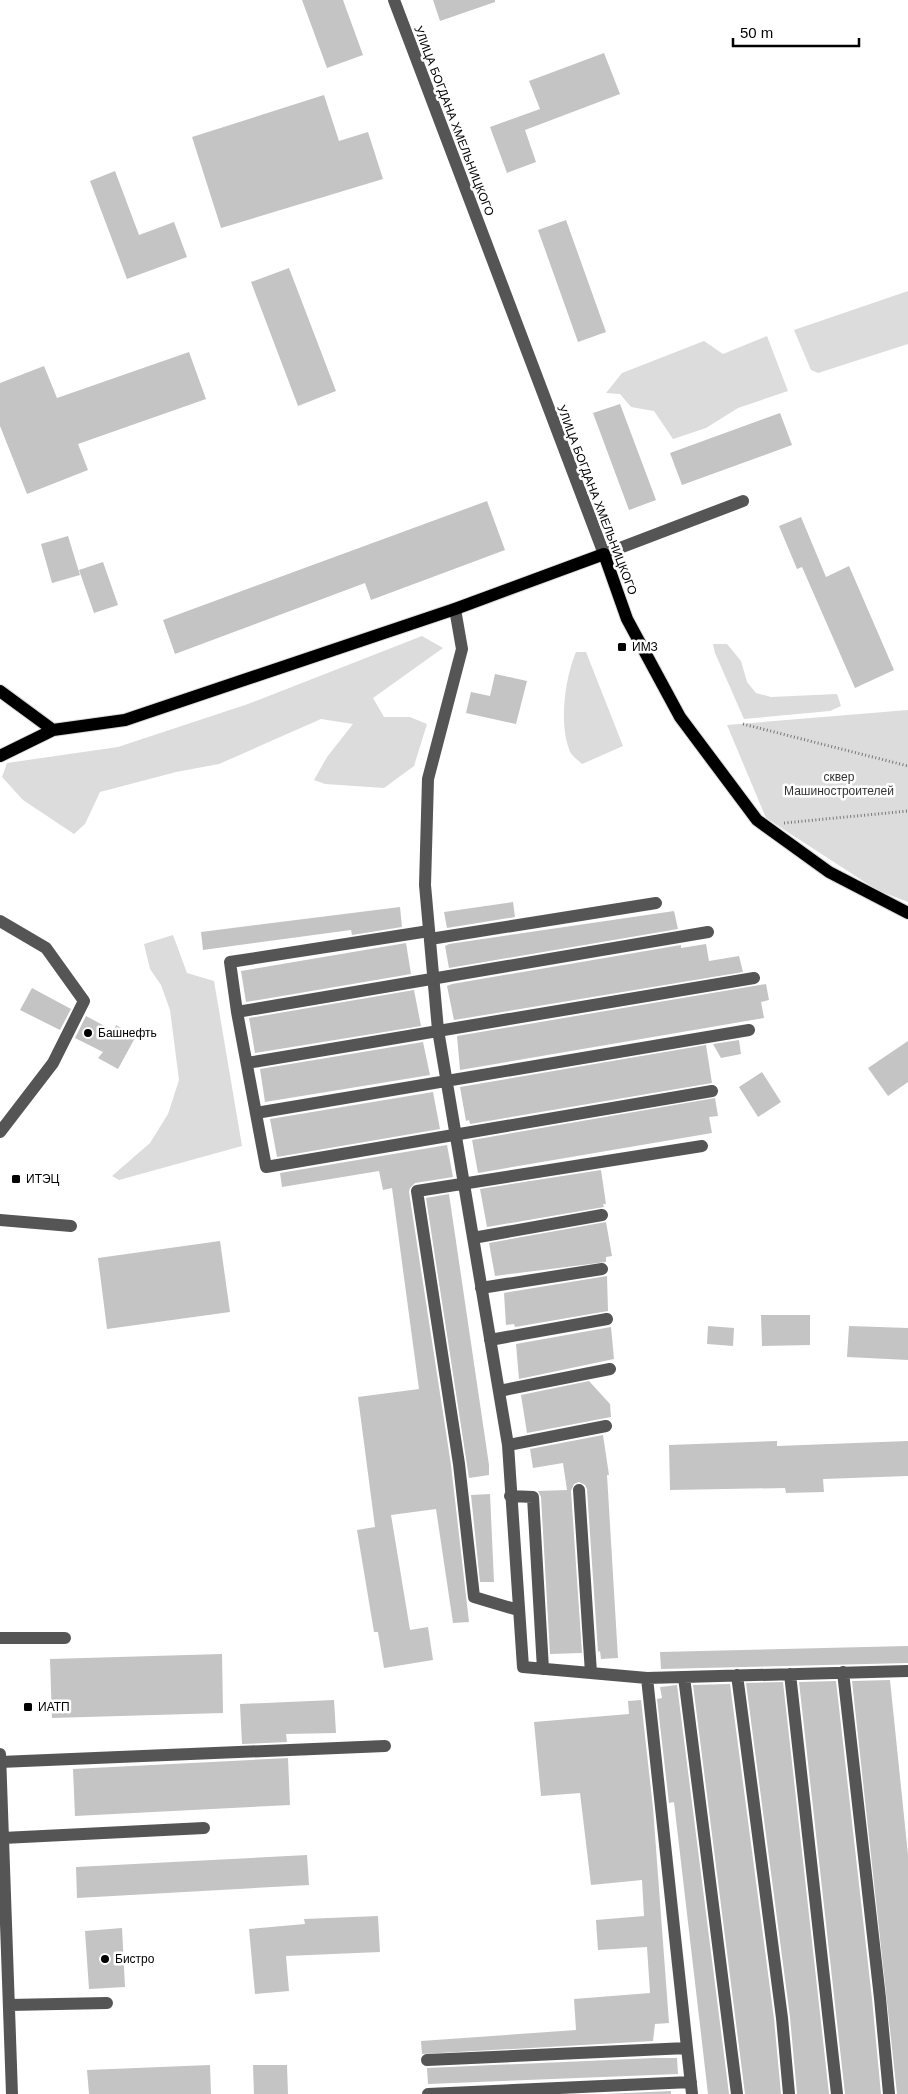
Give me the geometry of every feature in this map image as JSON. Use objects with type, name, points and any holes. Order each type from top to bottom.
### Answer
[{"type":"main road","points":[[0,756],[53,730],[125,720],[455,609],[604,554]]},
{"type":"main road","name":"УЛИЦА БОГДАНА ХМЕЛЬНИЦКОГО","points":[[604,554],[627,619],[680,717],[757,820],[829,872],[908,913]]},
{"type":"main road","points":[[0,691],[53,730]]},
{"type":"street","name":"УЛИЦА БОГДАНА ХМЕЛЬНИЦКОГО","points":[[394,0],[604,554]]},
{"type":"street","points":[[604,554],[742,501]]},
{"type":"street","points":[[455,609],[462,649],[428,779],[425,885],[438,1030],[508,1445],[523,1667],[647,1678],[908,1671]]},
{"type":"street","points":[[656,903],[230,962],[237,1012],[266,1167],[712,1091]]},
{"type":"street","points":[[0,921],[46,948],[84,1001],[53,1063],[0,1132]]},
{"type":"street","points":[[237,1012],[708,932]]},
{"type":"street","points":[[246,1062],[754,978]]},
{"type":"street","points":[[256,1113],[749,1030]]},
{"type":"street","points":[[518,1610],[474,1597],[459,1464],[418,1191],[702,1146]]},
{"type":"street","points":[[473,1238],[602,1216]]},
{"type":"street","points":[[0,1220],[71,1226]]},
{"type":"street","points":[[481,1288],[602,1269]]},
{"type":"street","points":[[490,1340],[607,1318]]},
{"type":"street","points":[[499,1391],[610,1369]]},
{"type":"street","points":[[508,1445],[606,1426]]},
{"type":"street","points":[[579,1490],[591,1673]]},
{"type":"street","points":[[510,1496],[533,1497],[544,1669]]},
{"type":"street","points":[[0,1638],[65,1638]]},
{"type":"street","points":[[843,1672],[889,2094]]},
{"type":"street","points":[[790,1674],[838,2094]]},
{"type":"street","points":[[737,1675],[782,2018],[789,2094]]},
{"type":"street","points":[[684,1677],[737,2094]]},
{"type":"street","points":[[428,2094],[691,2088],[647,1678]]},
{"type":"street","points":[[0,1762],[385,1746]]},
{"type":"street","points":[[0,1753],[12,2094]]},
{"type":"street","points":[[3,1838],[204,1828]]},
{"type":"street","points":[[9,2005],[107,2003]]},
{"type":"street","points":[[427,2060],[687,2048]]},
{"type":"path","points":[[743,724],[908,766]]},
{"type":"path","points":[[776,825],[804,819],[908,811]]},
{"type":"green space","points":[[908,291],[908,344],[818,373],[811,370],[794,330]]},
{"type":"green space","points":[[767,336],[788,391],[738,408],[706,428],[673,439],[654,411],[631,407],[620,394],[606,393],[622,373],[704,341],[723,354]]},
{"type":"green space","points":[[422,636],[443,648],[373,698],[384,717],[410,717],[427,724],[414,766],[384,788],[325,784],[314,780],[327,757],[353,724],[321,719],[219,764],[176,772],[100,792],[85,824],[74,834],[23,800],[2,777],[7,763],[118,747],[248,704]]},
{"type":"green space","points":[[713,644],[727,644],[741,661],[747,682],[756,693],[771,697],[837,694],[841,706],[830,711],[744,719],[715,653]]},
{"type":"green space","points":[[576,652],[586,652],[623,746],[582,764],[570,751],[564,726],[566,687]]},
{"type":"green space","name":"сквер Машиностроителей","points":[[908,710],[908,902],[877,890],[766,818],[727,725]]},
{"type":"green space","points":[[173,935],[187,973],[214,981],[242,1146],[119,1180],[112,1176],[150,1143],[168,1114],[179,1080],[170,1010],[161,985],[150,969],[144,944]]},
{"type":"building","points":[[302,0],[343,0],[363,55],[327,68]]},
{"type":"building","points":[[433,0],[495,0],[495,2],[440,21]]},
{"type":"building","points":[[604,53],[620,94],[525,130],[536,162],[507,173],[490,127],[540,109],[529,81]]},
{"type":"building","points":[[324,95],[339,141],[368,132],[383,179],[221,228],[192,137]]},
{"type":"building","points":[[115,171],[139,235],[174,222],[187,257],[127,279],[90,181]]},
{"type":"building","points":[[566,220],[606,332],[578,342],[538,230]]},
{"type":"building","points":[[289,268],[336,391],[298,406],[251,282]]},
{"type":"building","points":[[189,352],[206,399],[78,444],[88,470],[27,494],[0,426],[0,383],[44,366],[57,398]]},
{"type":"building","points":[[620,404],[656,500],[629,510],[593,413]]},
{"type":"building","points":[[780,413],[792,445],[682,485],[670,453]]},
{"type":"building","points":[[487,501],[505,550],[371,600],[365,583],[175,654],[163,620]]},
{"type":"building","points":[[801,517],[826,577],[849,566],[894,670],[855,688],[802,567],[797,569],[779,526]]},
{"type":"building","points":[[68,536],[80,575],[52,583],[41,544]]},
{"type":"building","points":[[103,562],[118,605],[94,613],[79,570]]},
{"type":"building","points":[[495,674],[527,681],[516,724],[466,713],[471,692],[490,696]]},
{"type":"building","points":[[513,902],[515,917],[447,928],[444,912]]},
{"type":"building","points":[[400,907],[402,927],[352,935],[351,930],[203,950],[201,932]]},
{"type":"building","points":[[674,911],[678,929],[449,968],[445,946],[449,944]]},
{"type":"building","points":[[406,943],[411,974],[246,1002],[241,971]]},
{"type":"building","points":[[706,944],[709,961],[739,956],[743,972],[454,1020],[447,986],[452,984],[681,945],[681,948]]},
{"type":"building","points":[[766,984],[769,1000],[761,1002],[764,1018],[460,1070],[457,1036]]},
{"type":"building","points":[[32,988],[71,1009],[60,1030],[20,1010]]},
{"type":"building","points":[[414,990],[421,1026],[255,1053],[249,1018]]},
{"type":"building","points":[[86,1016],[114,1031],[116,1025],[136,1036],[118,1069],[98,1058],[103,1052],[75,1038]]},
{"type":"building","points":[[739,1040],[741,1054],[721,1058],[713,1044]]},
{"type":"building","points":[[908,1041],[908,1082],[888,1096],[868,1068]]},
{"type":"building","points":[[423,1042],[430,1075],[265,1102],[260,1069]]},
{"type":"building","points":[[706,1045],[712,1083],[470,1124],[469,1120],[466,1121],[460,1087]]},
{"type":"building","points":[[762,1072],[781,1102],[758,1117],[739,1087]]},
{"type":"building","points":[[433,1092],[440,1129],[277,1157],[270,1119]]},
{"type":"building","points":[[715,1098],[718,1116],[709,1117],[712,1133],[478,1173],[472,1140]]},
{"type":"building","points":[[447,1145],[453,1177],[415,1183],[409,1192],[451,1465],[469,1622],[453,1623],[436,1509],[391,1515],[410,1630],[428,1627],[433,1660],[384,1668],[378,1632],[374,1632],[357,1530],[375,1527],[358,1397],[419,1389],[392,1188],[383,1190],[379,1171],[282,1187],[280,1173]]},
{"type":"building","points":[[601,1170],[606,1204],[603,1204],[604,1207],[487,1227],[480,1189]]},
{"type":"building","points":[[449,1194],[489,1465],[489,1475],[469,1478],[426,1198]]},
{"type":"building","points":[[606,1222],[612,1256],[606,1257],[606,1262],[495,1276],[489,1243]]},
{"type":"building","points":[[220,1241],[230,1312],[107,1329],[98,1258]]},
{"type":"building","points":[[607,1276],[608,1311],[515,1327],[514,1324],[506,1325],[504,1293]]},
{"type":"building","points":[[761,1315],[810,1315],[810,1345],[762,1346]]},
{"type":"building","points":[[708,1326],[734,1328],[733,1346],[707,1344]]},
{"type":"building","points":[[849,1326],[908,1328],[908,1360],[847,1357]]},
{"type":"building","points":[[611,1327],[614,1359],[519,1379],[516,1344]]},
{"type":"building","points":[[589,1381],[610,1404],[611,1417],[527,1433],[521,1395]]},
{"type":"building","points":[[603,1435],[609,1475],[607,1475],[618,1658],[601,1659],[600,1651],[598,1652],[587,1489],[585,1485],[579,1482],[574,1484],[571,1491],[582,1653],[550,1654],[541,1497],[538,1491],[567,1490],[563,1463],[533,1468],[530,1449]]},
{"type":"building","points":[[777,1441],[777,1446],[908,1441],[908,1476],[823,1479],[824,1492],[786,1493],[785,1488],[670,1490],[669,1445]]},
{"type":"building","points":[[490,1494],[494,1582],[480,1582],[471,1495]]},
{"type":"building","points":[[908,1646],[908,1663],[661,1669],[660,1652]]},
{"type":"building","points":[[222,1654],[223,1713],[52,1718],[50,1659]]},
{"type":"building","points":[[890,1680],[908,1855],[908,2094],[897,2094],[852,1681]]},
{"type":"building","points":[[836,1681],[881,2094],[845,2094],[799,1682]]},
{"type":"building","points":[[783,1682],[829,2094],[797,2094],[790,2017],[746,1683]]},
{"type":"building","points":[[730,1684],[774,2019],[781,2094],[745,2094],[693,1685]]},
{"type":"building","points":[[677,1685],[729,2094],[708,2094],[674,1802],[669,1803],[657,1699],[662,1698],[660,1687]]},
{"type":"building","points":[[334,1700],[336,1733],[286,1734],[287,1742],[242,1744],[240,1704]]},
{"type":"building","points":[[641,1700],[653,1808],[669,2023],[655,2024],[653,2041],[422,2054],[421,2041],[576,2030],[574,1999],[650,1993],[647,1947],[598,1950],[596,1920],[644,1916],[642,1880],[591,1885],[580,1793],[541,1796],[534,1722],[629,1714],[628,1701]]},
{"type":"building","points":[[288,1758],[290,1805],[75,1816],[73,1769]]},
{"type":"building","points":[[307,1855],[309,1885],[77,1898],[76,1867]]},
{"type":"building","points":[[378,1916],[380,1952],[286,1956],[289,1991],[255,1994],[249,1929],[305,1924],[304,1919]]},
{"type":"building","points":[[122,1928],[125,1987],[89,1989],[85,1931]]},
{"type":"building","points":[[677,2058],[678,2074],[428,2084],[427,2068]]},
{"type":"building","points":[[210,2065],[211,2094],[89,2094],[87,2070]]},
{"type":"building","points":[[253,2065],[287,2065],[288,2094],[254,2094]]},
{"type":"building","points":[[671,2091],[671,2094],[606,2094]]},
{"type":"place","name":"ИМЗ","points":[[622,647]]},
{"type":"place","name":"Башнефть","points":[[88,1033]]},
{"type":"place","name":"ИТЭЦ","points":[[16,1179]]},
{"type":"place","name":"ИАТП","points":[[28,1707]]},
{"type":"place","name":"Бистро","points":[[105,1959]]}]
